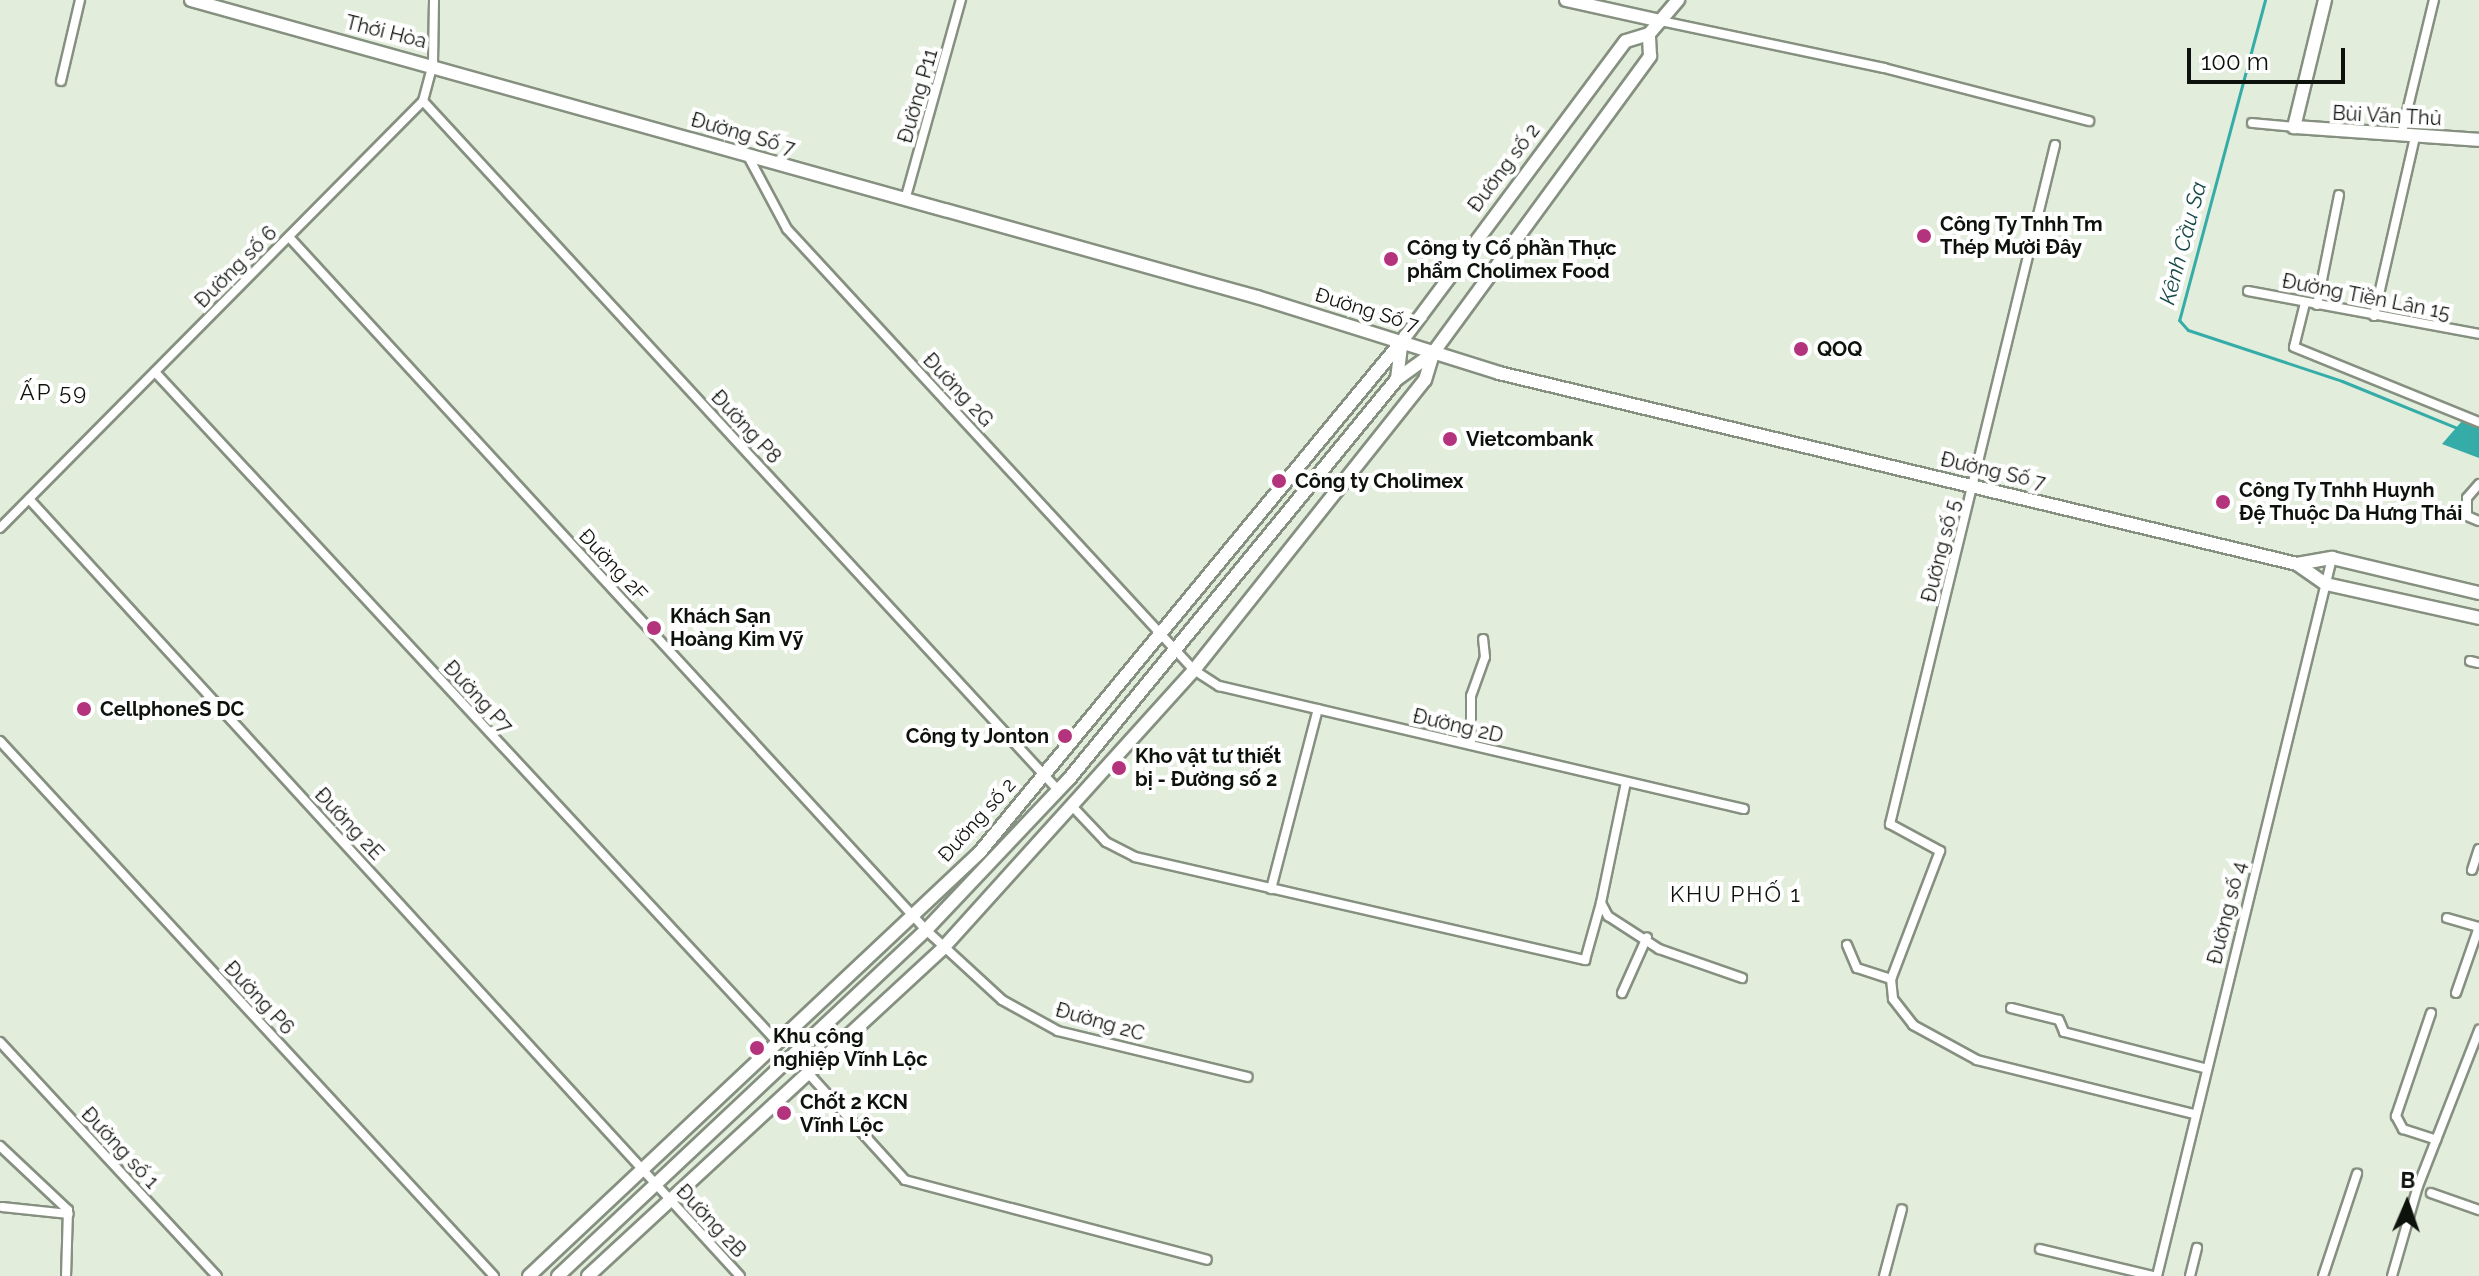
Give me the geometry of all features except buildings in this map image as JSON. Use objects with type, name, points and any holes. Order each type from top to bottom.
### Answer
[{"type":"main road","name":"Thới Hòa","points":[[191,0],[433,64]]},
{"type":"main road","points":[[1566,0],[1661,21]]},
{"type":"main road","name":"Đường số 2","points":[[529,1276],[646,1171],[980,852],[1402,341],[1626,41],[1649,34],[1678,0]]},
{"type":"main road","points":[[2294,127],[2325,0]]},
{"type":"main road","name":"Đường số 2","points":[[558,1276],[658,1186],[926,930],[1058,790],[1177,651],[1397,379],[1433,353],[1650,56],[1649,34]]},
{"type":"main road","name":"Đường Số 7","points":[[433,64],[1605,400],[2297,564],[2326,584],[2479,618]]},
{"type":"main road","name":"Bùi Văn Thủ","points":[[2294,127],[2479,140]]},
{"type":"main road","name":"Đường số 2","points":[[1397,379],[1402,341]]},
{"type":"main road","name":"Đường số 2","points":[[588,1276],[943,948],[1194,670],[1425,380],[1433,353]]},
{"type":"main road","name":"Đường Số 7","points":[[2297,564],[2332,558],[2479,593]]},
{"type":"street","points":[[61,81],[80,0]]},
{"type":"street","name":"Đường số 6","points":[[0,528],[423,101],[433,64],[434,0]]},
{"type":"street","name":"Đường P11","points":[[905,200],[961,0]]},
{"type":"street","points":[[2374,316],[2434,0]]},
{"type":"street","points":[[1661,21],[1884,68],[2089,121]]},
{"type":"street","name":"Đường P8","points":[[423,101],[1058,790]]},
{"type":"street","points":[[2252,123],[2294,127]]},
{"type":"street","name":"Đường số 5","points":[[1891,979],[1940,851],[1890,824],[2055,145]]},
{"type":"street","name":"Đường 2G","points":[[748,156],[787,229],[1163,632],[1177,651]]},
{"type":"street","points":[[2317,305],[2339,195]]},
{"type":"street","name":"Đường 2F","points":[[289,237],[926,930]]},
{"type":"street","name":"Đường Tiền Lân 15","points":[[2248,291],[2479,334]]},
{"type":"street","points":[[2305,303],[2294,347],[2479,422]]},
{"type":"street","name":"Đường P7","points":[[155,372],[778,1043]]},
{"type":"street","points":[[2479,484],[2467,498],[2467,516],[2479,521]]},
{"type":"street","name":"Đường 2E","points":[[29,499],[658,1186]]},
{"type":"street","name":"Đường số 4","points":[[2155,1276],[2332,558]]},
{"type":"street","points":[[1471,745],[1471,696],[1485,657],[1483,639]]},
{"type":"street","name":"Đường 2D","points":[[1177,651],[1194,670],[1219,686],[1744,809]]},
{"type":"street","points":[[1271,889],[1318,709]]},
{"type":"street","name":"Đường P6","points":[[0,741],[494,1276]]},
{"type":"street","points":[[1071,805],[1106,842],[1135,857],[1585,960],[1601,903],[1626,782]]},
{"type":"street","points":[[2472,870],[2479,849]]},
{"type":"street","points":[[1601,903],[1608,916],[1647,937],[1659,949],[1742,978]]},
{"type":"street","points":[[2447,918],[2479,927],[2456,993]]},
{"type":"street","name":"Đường 2C","points":[[926,930],[1002,1000],[1058,1031],[1248,1077]]},
{"type":"street","points":[[1622,993],[1647,937]]},
{"type":"street","points":[[1847,945],[1857,968],[1891,979],[1893,999],[1913,1025],[1977,1060],[2193,1114]]},
{"type":"street","points":[[2011,1008],[2059,1020],[2064,1032],[2204,1068]]},
{"type":"street","points":[[2431,1013],[2396,1116],[2403,1129],[2436,1140]]},
{"type":"street","points":[[2392,1276],[2418,1186],[2479,1030]]},
{"type":"street","name":"Đường số 1","points":[[0,1042],[217,1276]]},
{"type":"street","points":[[808,1073],[905,1180],[1207,1260]]},
{"type":"street","points":[[0,1146],[69,1214],[66,1276]]},
{"type":"street","points":[[2323,1276],[2357,1174]]},
{"type":"street","name":"Đường 2B","points":[[658,1186],[740,1276]]},
{"type":"street","points":[[2431,1193],[2479,1210]]},
{"type":"street","points":[[2,1207],[69,1214]]},
{"type":"street","points":[[1884,1276],[1902,1209]]},
{"type":"street","points":[[2190,1276],[2197,1248]]},
{"type":"street","points":[[2040,1249],[2155,1276]]},
{"type":"water","points":[[2462,421],[2479,428],[2479,458],[2442,444]]},
{"type":"waterway","name":"Kênh Cầu Sa","points":[[2265,0],[2179,320],[2188,330],[2342,381],[2457,428]]},
{"type":"place","name":"Công Ty Tnhh Tm Thép Mười Đây","points":[[1924,236]]},
{"type":"place","name":"Công ty Cổ phần Thực phẩm Cholimex Food","points":[[1391,259]]},
{"type":"place","name":"QOQ","points":[[1801,349]]},
{"type":"place","name":"Vietcombank","points":[[1450,439]]},
{"type":"place","name":"Công ty Cholimex","points":[[1279,481]]},
{"type":"place","name":"Công Ty Tnhh Huynh Đệ Thuộc Da Hưng Thái","points":[[2223,502]]},
{"type":"place","name":"Khách Sạn Hoàng Kim Vỹ","points":[[654,628]]},
{"type":"place","name":"CellphoneS DC","points":[[84,709]]},
{"type":"place","name":"Công ty Jonton","points":[[1065,736]]},
{"type":"place","name":"Kho vật tư thiết bị - Đường số 2","points":[[1119,768]]},
{"type":"place","name":"Khu công nghiệp Vĩnh Lộc","points":[[757,1048]]},
{"type":"place","name":"Chốt 2 KCN Vĩnh Lộc","points":[[784,1113]]},
{"type":"district","name":"ẤP 59","points":[[54,393]]},
{"type":"district","name":"KHU PHỐ 1","points":[[1736,895]]}]
